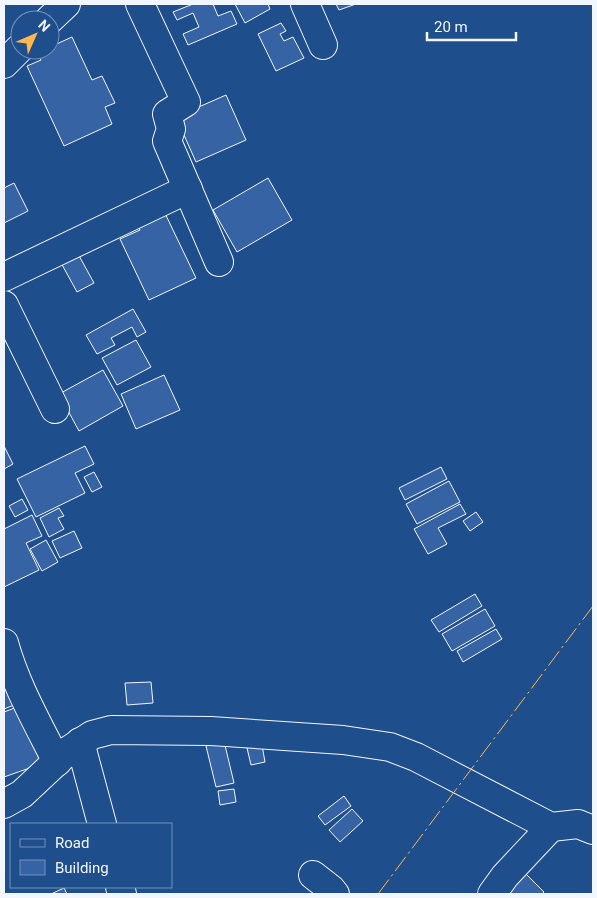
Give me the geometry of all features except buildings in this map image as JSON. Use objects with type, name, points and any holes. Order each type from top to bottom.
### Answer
[{"type":"street","points":[[140,4],[186,102],[167,114],[171,129],[167,141],[219,262]]},
{"type":"street","points":[[305,4],[323,45]]},
{"type":"street","points":[[4,277],[188,189]]},
{"type":"street","points":[[4,305],[55,408]]},
{"type":"street","points":[[5,649],[57,762]]},
{"type":"street","points":[[4,804],[22,794],[80,742],[92,735],[111,730],[211,731],[343,740],[370,743],[390,748],[416,758],[551,827],[578,824],[593,830]]},
{"type":"street","points":[[80,742],[102,823]]},
{"type":"street","points":[[492,894],[505,876],[551,827]]},
{"type":"street","points":[[313,875],[335,894]]},
{"type":"power","points":[[378,894],[593,606]]}]
